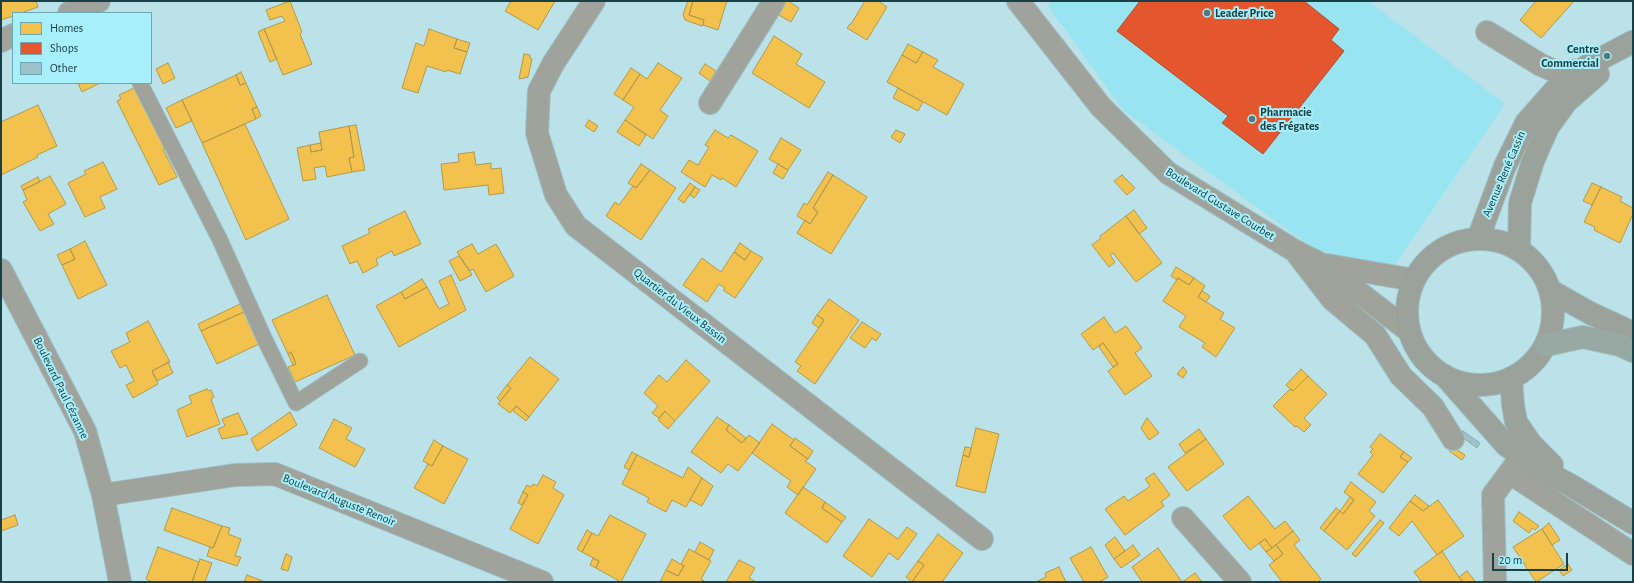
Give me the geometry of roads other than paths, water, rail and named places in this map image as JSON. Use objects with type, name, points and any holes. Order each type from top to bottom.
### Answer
[{"type":"highway","points":[[1546,345],[1583,337],[1620,345],[1633,351]]},
{"type":"street","points":[[72,12],[99,1]]},
{"type":"street","name":"Quartier du Vieux Bassin","points":[[594,1],[553,64],[539,91],[537,133],[556,195],[576,226],[982,539]]},
{"type":"street","points":[[710,103],[774,1]]},
{"type":"street","name":"Boulevard Gustave Courbet","points":[[1018,1],[1101,107],[1168,173],[1295,251],[1323,265],[1409,331]]},
{"type":"street","points":[[1487,32],[1541,65],[1557,72],[1582,70]]},
{"type":"street","points":[[1,41],[12,36]]},
{"type":"street","name":"Avenue René Cassin","points":[[1478,239],[1505,166],[1526,123],[1555,90],[1582,70],[1633,42]]},
{"type":"street","name":"Avenue René Cassin","points":[[1519,249],[1520,203],[1533,161],[1548,127],[1566,102],[1633,42]]},
{"type":"street","points":[[1444,376],[1466,384],[1489,385],[1511,378],[1531,364],[1546,345],[1552,328],[1554,309],[1551,291],[1544,275],[1533,260],[1519,249],[1499,241],[1478,239],[1459,242],[1442,250],[1426,263],[1414,280],[1408,297],[1407,314],[1409,331],[1417,349],[1429,364],[1444,376],[1506,445],[1527,450]]},
{"type":"street","points":[[1295,251],[1332,299],[1375,335],[1401,376],[1433,407],[1453,439]]},
{"type":"street","name":"Boulevard Gustave Courbet","points":[[1323,265],[1414,280]]},
{"type":"street","name":"Boulevard Paul Cézanne","points":[[1,270],[85,431],[103,494],[122,581]]},
{"type":"street","points":[[1551,291],[1590,313],[1633,333]]},
{"type":"street","points":[[1511,378],[1516,422],[1527,450],[1541,469],[1633,523]]},
{"type":"street","points":[[1495,582],[1493,495],[1527,450]]},
{"type":"street","name":"Boulevard Auguste Renoir","points":[[103,494],[235,474],[275,474],[542,582]]},
{"type":"street","points":[[1510,474],[1633,554]]},
{"type":"street","points":[[1183,518],[1240,582]]},
{"type":"lane","points":[[99,1],[104,12]]},
{"type":"lane","points":[[141,84],[220,240],[265,340],[296,403],[360,361]]},
{"type":"place","name":"Leader Price","points":[[1207,13]]},
{"type":"place","name":"Centre Commercial","points":[[1607,56]]},
{"type":"place","name":"Pharmacie des Frégates","points":[[1252,119]]}]
